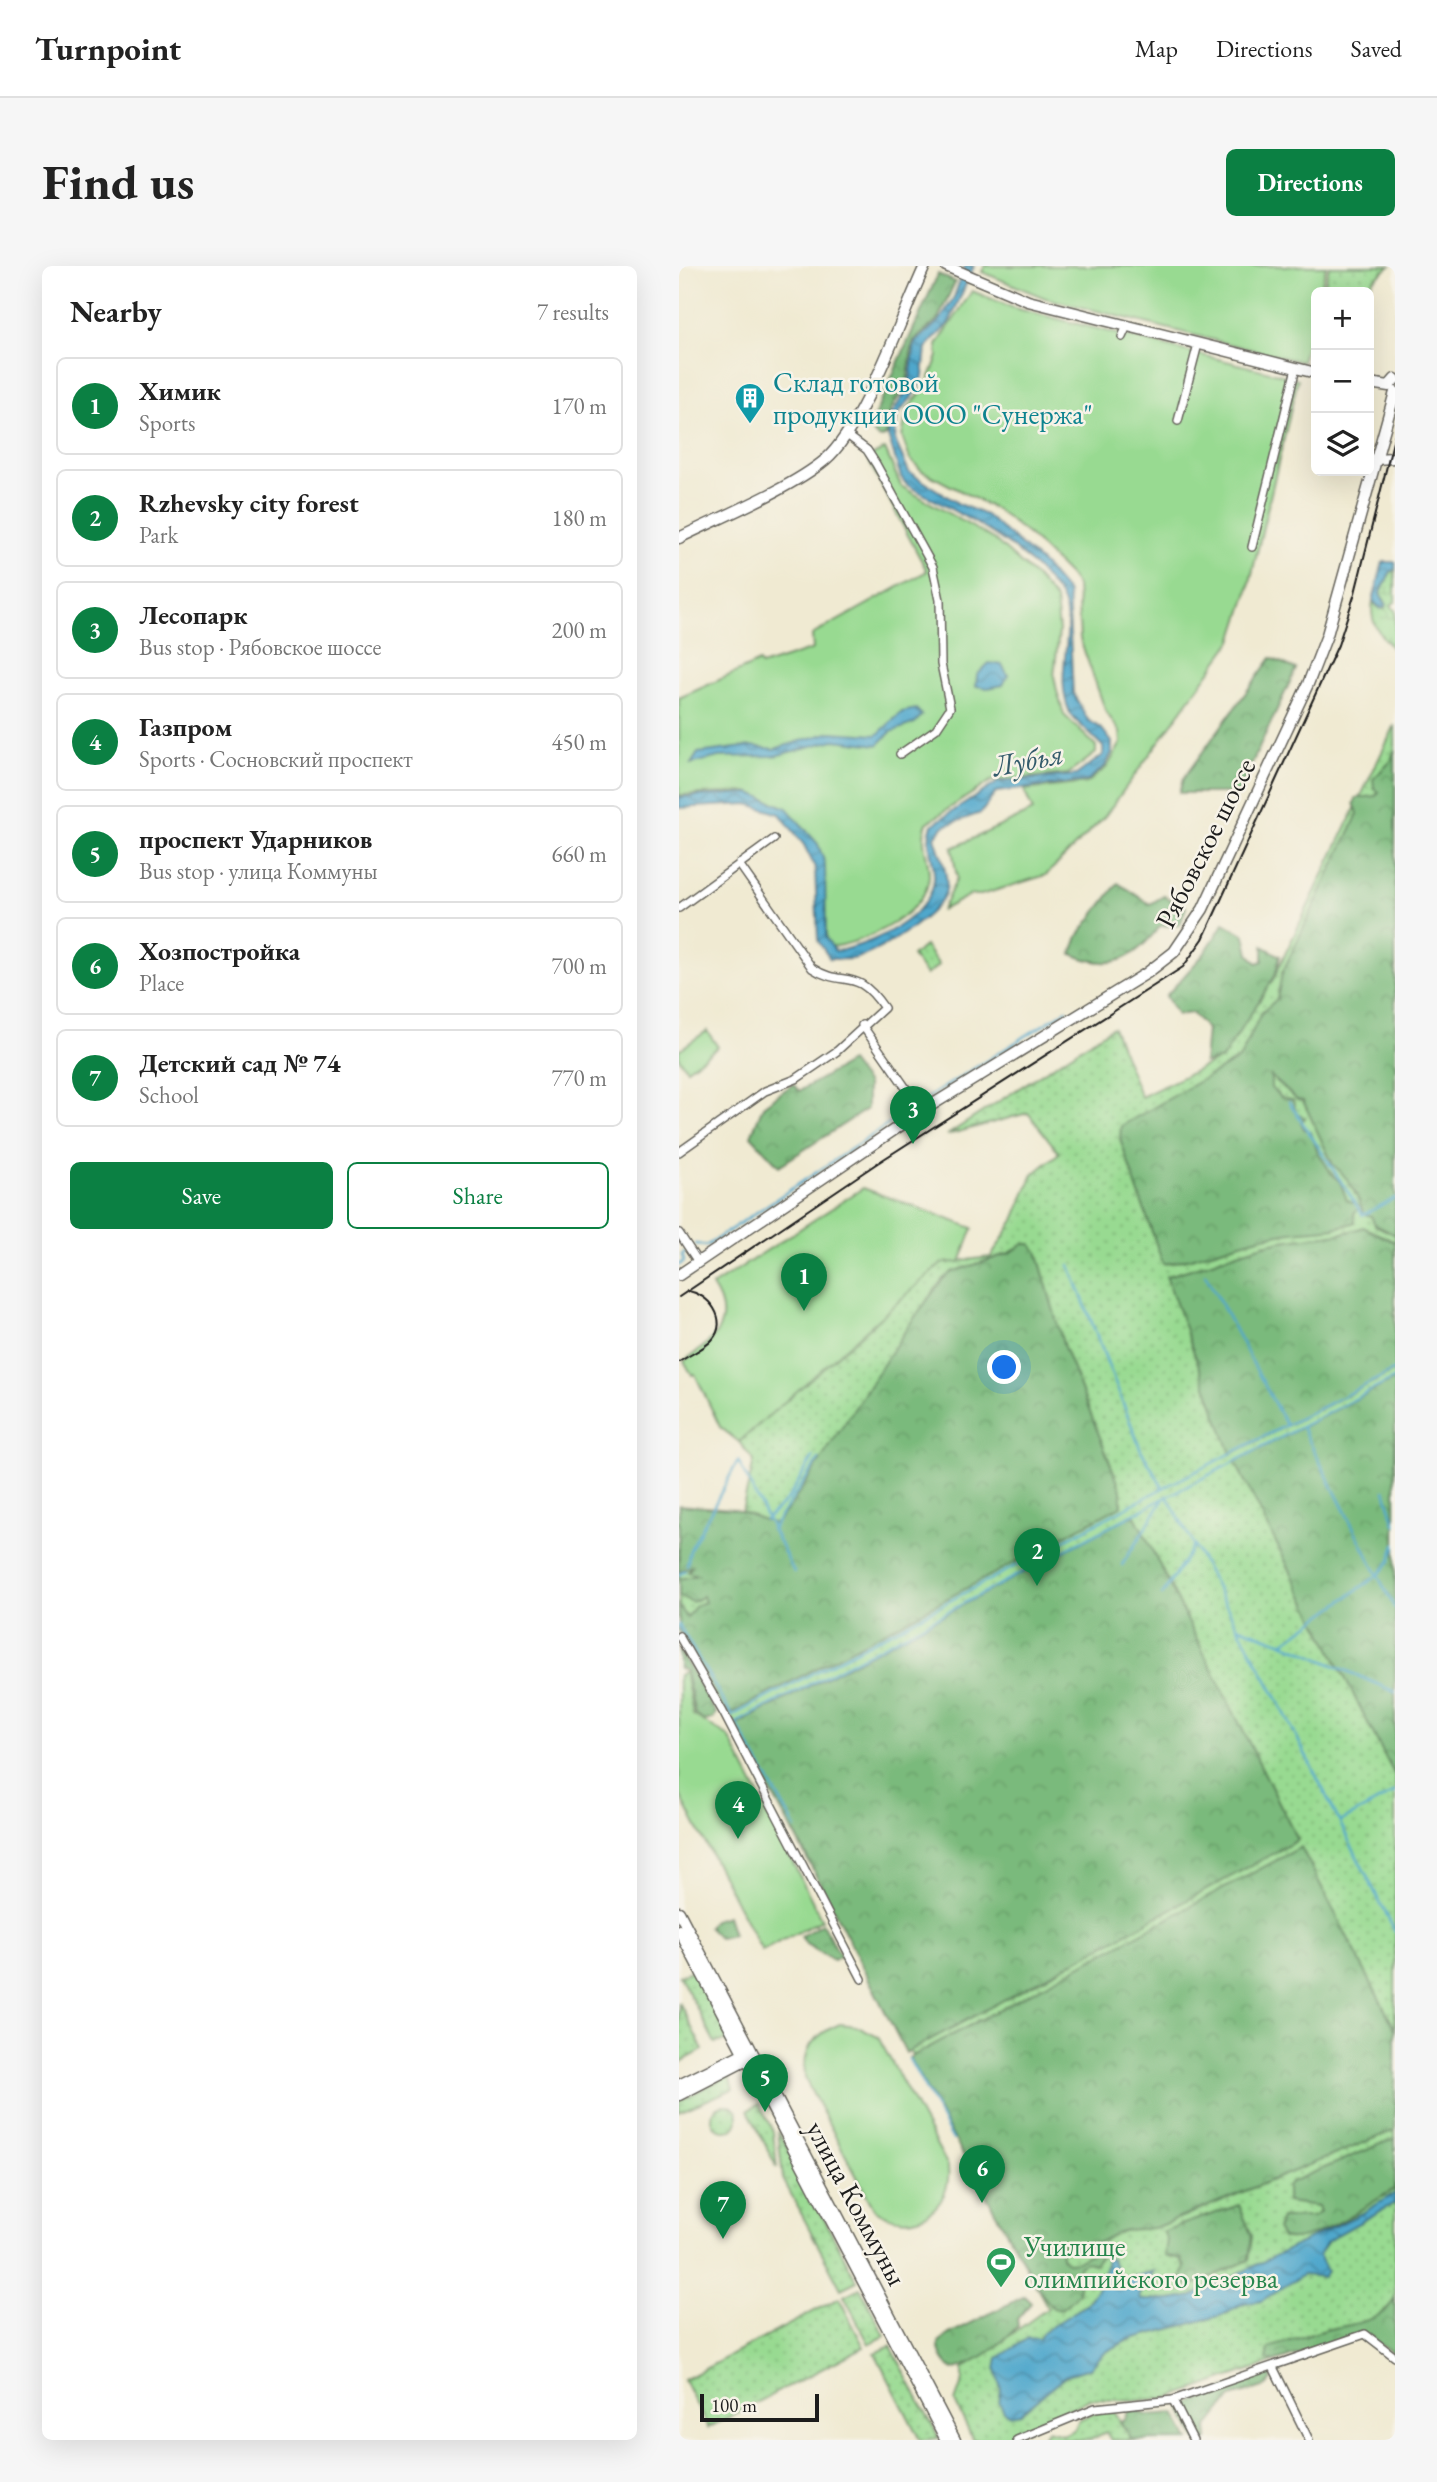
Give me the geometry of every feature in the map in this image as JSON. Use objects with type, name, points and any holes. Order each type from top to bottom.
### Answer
[{"type":"main road","points":[[679,538],[825,460],[847,435],[925,266]]},
{"type":"main road","points":[[949,268],[1028,301],[1311,372]]},
{"type":"main road","points":[[1374,384],[1389,386],[1395,379]]},
{"type":"main road","name":"Рябовское шоссе","points":[[1374,459],[1395,392]]},
{"type":"main road","points":[[1374,459],[1395,458]]},
{"type":"main road","name":"Рябовское шоссе","points":[[679,1275],[922,1111],[1162,963],[1185,939],[1203,909],[1308,684],[1327,635],[1369,476]]},
{"type":"main road","name":"улица Коммуны","points":[[679,1912],[747,2054],[946,2440]]},
{"type":"main road","name":"улица Коммуны","points":[[679,1930],[955,2440]]},
{"type":"main road","points":[[679,2084],[747,2054]]},
{"type":"main road","points":[[679,2095],[747,2054]]},
{"type":"street","points":[[1122,337],[1127,326]]},
{"type":"street","points":[[1178,421],[1198,344]]},
{"type":"street","points":[[1252,547],[1296,368]]},
{"type":"street","points":[[847,435],[867,450],[876,464],[933,567],[940,600],[941,664],[950,708],[936,729],[900,754]]},
{"type":"street","points":[[679,908],[774,839]]},
{"type":"street","points":[[679,1152],[765,1091],[796,1079],[837,1051],[862,1025],[884,1008],[870,988],[857,980],[820,973],[812,968],[739,864]]},
{"type":"street","points":[[862,1025],[922,1111]]},
{"type":"street","points":[[679,1233],[698,1262]]},
{"type":"street","points":[[679,1636],[723,1712],[862,1979]]},
{"type":"street","points":[[1017,2440],[1095,2407],[1109,2404],[1155,2404],[1173,2400],[1366,2334],[1395,2357]]},
{"type":"street","points":[[1273,2367],[1309,2440]]},
{"type":"street","points":[[1173,2400],[1193,2440]]},
{"type":"green space","points":[[985,266],[1326,266],[1321,287],[1311,287],[1311,326],[1302,362],[1045,298],[982,272]]},
{"type":"green space","points":[[1329,266],[1390,266],[1369,287],[1324,287]]},
{"type":"green space","points":[[938,274],[955,282],[938,319],[913,342],[907,383],[890,411],[887,434],[883,438],[877,437],[869,428]]},
{"type":"green space","points":[[972,291],[1014,308],[1298,379],[1247,595],[1232,641],[1105,816],[1046,875],[981,895],[970,895],[942,910],[957,878],[952,848],[1033,811],[1024,790],[1087,783],[1107,767],[1121,743],[1120,732],[1106,712],[1080,639],[1077,586],[1031,537],[997,510],[922,471],[910,459],[902,437],[907,410],[927,385],[938,356],[937,345]]},
{"type":"green space","points":[[885,449],[901,486],[995,540],[1037,578],[1056,600],[1059,631],[1054,676],[1057,691],[1064,715],[1096,746],[1096,753],[1068,774],[991,781],[927,823],[924,843],[929,876],[926,890],[918,902],[906,914],[876,933],[844,945],[830,947],[824,942],[821,862],[793,816],[783,806],[748,792],[679,795],[679,698],[759,662],[761,666],[813,649],[812,635],[927,571],[867,458]]},
{"type":"green space","points":[[1395,569],[1395,602],[1391,605],[1395,611],[1395,652],[1377,629],[1372,609],[1373,601],[1378,607],[1385,609],[1385,601],[1380,594],[1390,573]]},
{"type":"green space","points":[[1271,658],[1296,669],[1238,793],[1179,793],[1183,779]]},
{"type":"green space","points":[[1395,725],[1395,2355],[1364,2331],[1169,2398],[1133,2401],[1090,2399],[1003,2440],[973,2440],[955,2402],[963,2379],[963,2369],[1048,2308],[679,1620],[679,1551],[739,1523],[754,1461],[739,1442],[942,1263],[991,1257],[1014,1220],[1033,1174],[1059,1153],[1028,1113],[947,1135],[1113,1027],[1141,1097],[1222,1058],[1275,975]]},
{"type":"green space","points":[[1395,747],[1395,1235],[1375,1225],[1371,1216],[1364,1214],[1352,1187],[1333,1165],[1303,1101],[1297,1100],[1271,1076],[1271,1088],[1282,1098],[1293,1100],[1296,1113],[1305,1118],[1301,1122],[1304,1129],[1311,1132],[1317,1150],[1340,1182],[1347,1200],[1357,1204],[1359,1209],[1354,1213],[1355,1222],[1265,1237],[1163,1264],[1120,1139],[1121,1126],[1240,1058],[1261,1013],[1277,999],[1282,973],[1358,814],[1354,803],[1357,798],[1376,796],[1379,792],[1374,788],[1373,779],[1391,761]]},
{"type":"green space","points":[[1118,883],[1150,904],[1164,896],[1186,907],[1180,925],[1160,926],[1141,947],[1122,960],[1099,962],[1072,954],[1078,936]]},
{"type":"green space","points":[[1224,923],[1245,935],[1249,954],[1257,963],[1263,961],[1263,946],[1280,956],[1275,976],[1222,1059],[1204,1063],[1207,1029],[1192,1013],[1177,1015],[1166,996],[1204,954]]},
{"type":"green space","points":[[925,946],[939,965],[926,975],[912,956]]},
{"type":"green space","points":[[707,1031],[718,1047],[687,1069],[679,1058],[679,1050]]},
{"type":"green space","points":[[850,1062],[867,1084],[867,1109],[779,1166],[751,1136],[763,1106],[793,1084],[799,1091]]},
{"type":"green space","points":[[863,1188],[973,1228],[960,1262],[942,1263],[739,1442],[720,1427],[695,1374],[692,1375],[684,1361],[712,1338],[722,1321],[719,1299],[712,1286]]},
{"type":"green space","points":[[1363,1227],[1395,1242],[1395,1371],[1231,1454],[1166,1276],[1267,1244],[1333,1235]]},
{"type":"green space","points":[[1023,1244],[1031,1244],[1037,1251],[1064,1347],[1121,1490],[1121,1506],[730,1714],[720,1705],[679,1630],[679,1605],[687,1618],[696,1605],[705,1602],[703,1596],[692,1602],[679,1596],[679,1579],[697,1575],[688,1572],[692,1566],[679,1572],[679,1505],[734,1509],[775,1524],[790,1507],[909,1325],[943,1279],[952,1272],[1010,1253]]},
{"type":"green space","points":[[1395,1379],[1395,1776],[1235,1462]]},
{"type":"green space","points":[[1135,1516],[1298,1840],[906,2053],[797,1837],[733,1727],[1128,1517]]},
{"type":"green space","points":[[679,1650],[716,1713],[713,1719],[704,1721],[695,1714],[686,1671],[679,1668]]},
{"type":"green space","points":[[685,1672],[693,1715],[729,1737],[822,1920],[762,1951],[679,1793],[679,1675]]},
{"type":"green space","points":[[1301,1847],[1395,2029],[1395,2130],[1157,2227],[1123,2231],[1089,2246],[1060,2245],[1061,2256],[1068,2262],[1078,2261],[1092,2252],[1101,2255],[1094,2264],[1086,2262],[1079,2266],[1079,2294],[1060,2310],[1053,2308],[1039,2290],[909,2058]]},
{"type":"green space","points":[[727,1916],[733,1935],[719,1938],[708,1927],[713,1920]]},
{"type":"green space","points":[[822,1924],[841,1956],[833,1960],[806,1944],[801,1936]]},
{"type":"green space","points":[[693,1970],[730,2040],[715,2043],[680,1976]]},
{"type":"green space","points":[[679,2002],[703,2050],[679,2063]]},
{"type":"green space","points":[[840,2024],[856,2026],[878,2037],[948,2166],[948,2182],[944,2195],[937,2206],[927,2214],[902,2220],[874,2209],[805,2079],[805,2059],[811,2044],[823,2033]]},
{"type":"green space","points":[[729,2075],[733,2089],[679,2112],[679,2101]]},
{"type":"green space","points":[[759,2104],[773,2131],[777,2168],[748,2110]]},
{"type":"green space","points":[[725,2105],[734,2109],[738,2118],[734,2127],[725,2131],[716,2127],[712,2118],[716,2109]]},
{"type":"green space","points":[[778,2131],[857,2281],[841,2289],[783,2179]]},
{"type":"green space","points":[[1395,2138],[1395,2189],[1324,2230],[1294,2239],[1282,2238],[1277,2229],[1281,2218],[1313,2217],[1320,2212],[1318,2206],[1287,2202],[1287,2187],[1291,2182]]},
{"type":"green space","points":[[1239,2205],[1252,2236],[1249,2260],[1191,2286],[1181,2279],[1185,2267],[1181,2259],[1165,2255],[1167,2239],[1163,2231]]},
{"type":"green space","points":[[860,2288],[885,2336],[869,2344],[844,2296]]},
{"type":"green space","points":[[1025,2296],[1031,2303],[1017,2319],[1018,2326],[1004,2340],[980,2358],[962,2367],[953,2370],[947,2364],[941,2354],[939,2342],[949,2334]]},
{"type":"green space","points":[[1395,2297],[1395,2354],[1361,2333],[1274,2362],[1267,2360],[1269,2348],[1373,2318],[1390,2306]]},
{"type":"green space","points":[[839,2298],[864,2347],[708,2428],[684,2380]]},
{"type":"green space","points":[[891,2346],[939,2438],[920,2440],[875,2353]]},
{"type":"green space","points":[[1269,2371],[1272,2380],[1266,2386],[1231,2397],[1207,2428],[1208,2440],[1196,2440],[1181,2409],[1182,2405]]},
{"type":"green space","points":[[1105,2409],[1115,2413],[1132,2440],[1111,2440],[1106,2432],[1090,2440],[1046,2440],[1044,2437],[1047,2431],[1063,2435],[1074,2430],[1080,2419]]},
{"type":"green space","points":[[1136,2410],[1147,2415],[1175,2413],[1189,2440],[1132,2440],[1120,2422],[1125,2420],[1129,2411]]},
{"type":"water","points":[[965,266],[974,266],[949,323],[926,348],[923,376],[918,390],[897,415],[895,440],[909,472],[959,504],[986,515],[1042,563],[1068,593],[1073,693],[1088,720],[1102,729],[1112,742],[1112,753],[1105,766],[1087,781],[996,792],[981,813],[944,826],[935,837],[947,884],[941,900],[933,910],[908,931],[880,948],[854,959],[830,959],[818,941],[815,867],[804,845],[780,814],[748,804],[679,808],[679,797],[751,793],[787,808],[818,844],[825,864],[826,938],[835,951],[881,936],[911,917],[923,905],[931,892],[934,878],[929,845],[932,825],[998,782],[1076,775],[1103,755],[1103,747],[1072,716],[1065,699],[1067,629],[1060,596],[1016,550],[906,484],[901,477],[888,436],[892,414],[909,386],[915,343],[940,320],[954,297]]},
{"type":"water","points":[[1383,562],[1395,562],[1395,569],[1390,573],[1380,594],[1387,605],[1381,609],[1373,601]]},
{"type":"water","points":[[989,663],[1002,665],[1008,675],[1003,685],[988,688],[976,686],[977,675]]},
{"type":"water","points":[[916,709],[922,715],[915,723],[891,732],[878,745],[834,740],[775,756],[719,757],[691,764],[698,753],[751,746],[774,749],[831,732],[877,735],[902,712]]},
{"type":"water","points":[[1395,2193],[1395,2203],[1327,2242],[1319,2255],[1327,2271],[1323,2277],[1303,2275],[1261,2301],[1244,2304],[1223,2315],[1128,2340],[1106,2352],[1090,2368],[1067,2375],[1021,2413],[1010,2415],[1004,2412],[999,2402],[1001,2390],[996,2369],[998,2358],[1028,2338],[1039,2339],[1043,2332],[1087,2304],[1102,2281],[1107,2259],[1111,2259],[1120,2276],[1126,2279],[1154,2271],[1140,2295],[1141,2300],[1171,2300],[1193,2296],[1364,2212]]},
{"type":"waterway","points":[[924,1100],[1067,1010]]},
{"type":"waterway","points":[[1289,1102],[1363,1215],[1395,1198]]},
{"type":"waterway","points":[[696,1244],[706,1246],[907,1112]]},
{"type":"waterway","points":[[679,1265],[684,1261],[682,1254],[685,1252]]},
{"type":"waterway","points":[[1070,1266],[1141,1450],[1163,1488]]},
{"type":"waterway","points":[[1205,1274],[1286,1425]]},
{"type":"waterway","points":[[679,1625],[732,1716],[1163,1488],[1395,1370]]},
{"type":"waterway","points":[[1063,1551],[1395,1378]]},
{"type":"waterway","points":[[1302,1427],[1395,1609]]},
{"type":"waterway","points":[[765,1520],[788,1499],[813,1457]]},
{"type":"waterway","points":[[771,1530],[819,1459]]},
{"type":"waterway","points":[[738,1461],[794,1572]]},
{"type":"waterway","points":[[687,1565],[690,1550],[738,1461]]},
{"type":"waterway","points":[[1385,1490],[1395,1524]]},
{"type":"waterway","points":[[1167,1496],[1281,1706],[1395,1932]]},
{"type":"waterway","points":[[1122,1565],[1163,1500]]},
{"type":"waterway","points":[[1237,1626],[1283,1643],[1378,1575],[1390,1561],[1395,1544]]},
{"type":"waterway","points":[[1162,1595],[1194,1545]]},
{"type":"waterway","points":[[796,1828],[736,1723],[1059,1553]]},
{"type":"waterway","points":[[679,1575],[685,1571]]},
{"type":"waterway","points":[[1283,1643],[1395,1692]]},
{"type":"waterway","points":[[1340,1822],[1395,1792]]},
{"type":"waterway","points":[[909,2059],[953,2140]]},
{"type":"tram line","points":[[679,1297],[876,1164],[1183,967],[1203,939],[1338,645],[1355,593],[1395,434]]},
{"type":"tram line","points":[[679,1362],[709,1343],[719,1324],[718,1316],[709,1302],[687,1291]]},
{"type":"place","name":"Склад готовой продукции ООО \"Сунержа\"","points":[[750,425]]},
{"type":"place","name":"Лесопарк","points":[[913,1144]]},
{"type":"place","name":"Химик","points":[[804,1311]]},
{"type":"place","name":"Rzhevsky city forest","points":[[1037,1586]]},
{"type":"place","name":"Газпром","points":[[738,1839]]},
{"type":"place","name":"проспект Ударников","points":[[765,2112]]},
{"type":"place","name":"Хозпостройка","points":[[982,2203]]},
{"type":"place","name":"Детский сад № 74","points":[[723,2239]]},
{"type":"place","name":"Училище олимпийского резерва","points":[[1001,2289]]},
{"type":"water label","name":"Лубья","points":[[1028,760]]}]
